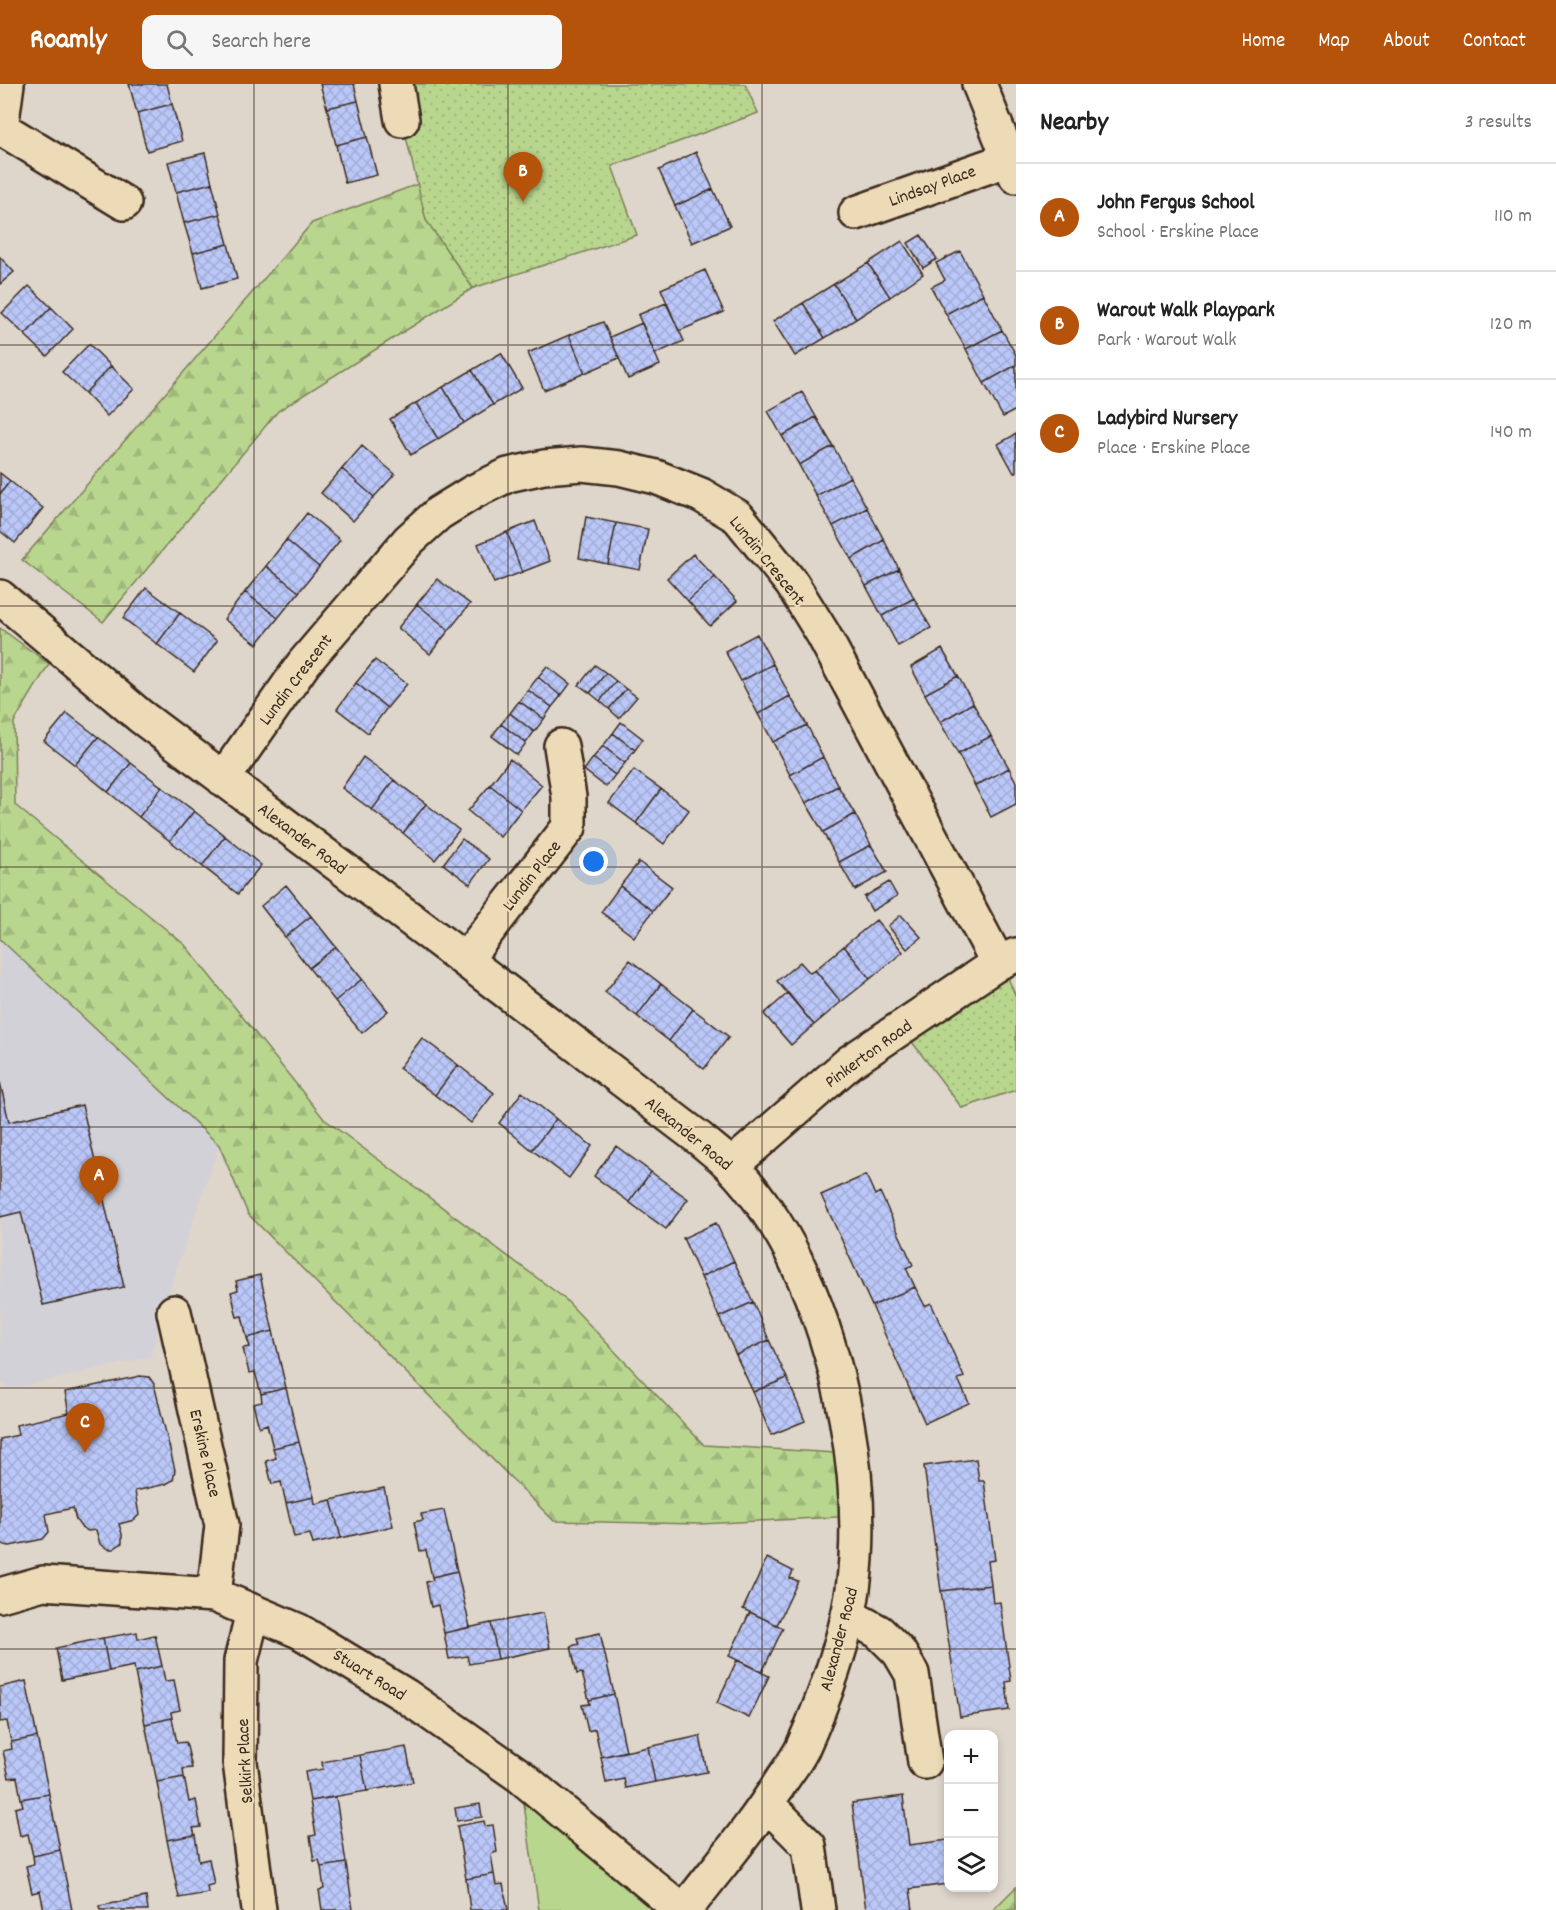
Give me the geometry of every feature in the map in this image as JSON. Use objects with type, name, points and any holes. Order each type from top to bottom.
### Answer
[{"type":"street","points":[[7,84],[1,128],[124,203]]},
{"type":"street","points":[[396,84],[402,120]]},
{"type":"street","points":[[979,84],[1012,167]]},
{"type":"street","name":"Lindsay Place","points":[[856,213],[1012,167]]},
{"type":"street","name":"Lundin Crescent","points":[[223,779],[304,663],[402,548],[439,513],[472,492],[508,475],[544,467],[582,464],[619,468],[656,477],[701,495],[738,517],[792,584],[1011,960]]},
{"type":"street","name":"Alexander Road","points":[[0,597],[140,716],[700,1139],[731,1166],[761,1203],[795,1257],[822,1323],[839,1383],[855,1479],[856,1534],[853,1588],[848,1615],[826,1690],[801,1751],[767,1804],[683,1910]]},
{"type":"street","name":"Lundin Place","points":[[465,960],[569,827],[569,797],[561,746]]},
{"type":"street","name":"Pinkerton Road","points":[[731,1166],[850,1062],[1011,960]]},
{"type":"street","name":"Erskine Place","points":[[174,1312],[222,1525],[214,1595]]},
{"type":"street","name":"Stuart Road","points":[[0,1595],[43,1583],[214,1595],[299,1631],[406,1696],[520,1776],[683,1910]]},
{"type":"street","name":"Selkirk Place","points":[[253,1612],[241,1661],[240,1762],[259,1910]]},
{"type":"street","points":[[848,1615],[879,1632],[899,1652],[912,1674],[925,1762]]},
{"type":"street","points":[[767,1804],[809,1846],[818,1910]]},
{"type":"shaded area","points":[[0,939],[219,1145],[177,1267],[150,1357],[9,1389],[0,1381]]},
{"type":"green space","points":[[398,84],[745,84],[758,113],[612,166],[637,235],[473,288],[426,220],[402,120]]},
{"type":"green space","points":[[418,184],[426,220],[473,288],[278,411],[103,622],[22,560],[312,223]]},
{"type":"green space","points":[[0,628],[49,664],[14,722],[15,805],[185,945],[324,1119],[564,1298],[704,1445],[851,1454],[855,1516],[700,1524],[554,1521],[248,1214],[219,1145],[0,939]]},
{"type":"green space","points":[[1008,978],[1016,997],[1016,1090],[962,1108],[906,1034]]},
{"type":"green space","points":[[520,1776],[681,1910],[539,1910]]},
{"type":"green space","points":[[1016,1887],[1016,1910],[993,1910]]},
{"type":"building","points":[[129,84],[167,84],[172,104],[137,113]]},
{"type":"building","points":[[320,84],[354,84],[358,101],[327,108]]},
{"type":"building","points":[[358,101],[367,137],[336,145],[327,108]]},
{"type":"building","points":[[172,104],[182,141],[147,151],[137,113]]},
{"type":"building","points":[[367,137],[377,175],[345,183],[336,145]]},
{"type":"building","points":[[696,152],[713,189],[675,206],[659,170]]},
{"type":"building","points":[[205,153],[212,183],[176,192],[168,162]]},
{"type":"building","points":[[212,183],[220,214],[184,223],[176,192]]},
{"type":"building","points":[[713,189],[730,226],[692,243],[675,206]]},
{"type":"building","points":[[220,214],[228,244],[193,253],[184,223]]},
{"type":"building","points":[[921,235],[937,259],[923,268],[908,243]]},
{"type":"building","points":[[902,241],[923,274],[890,297],[868,263]]},
{"type":"building","points":[[228,244],[237,279],[202,288],[193,253]]},
{"type":"building","points":[[960,251],[983,294],[946,314],[931,287],[945,280],[936,263]]},
{"type":"building","points":[[0,257],[14,272],[0,284]]},
{"type":"building","points":[[868,263],[890,297],[856,319],[834,284]]},
{"type":"building","points":[[705,270],[724,312],[679,331],[661,289]]},
{"type":"building","points":[[834,284],[856,319],[825,338],[803,303]]},
{"type":"building","points":[[29,286],[51,307],[25,335],[2,313]]},
{"type":"building","points":[[983,294],[1002,330],[966,349],[946,314]]},
{"type":"building","points":[[666,303],[684,341],[655,354],[638,315]]},
{"type":"building","points":[[803,303],[825,338],[795,356],[773,321]]},
{"type":"building","points":[[51,307],[73,329],[47,356],[25,335]]},
{"type":"building","points":[[603,322],[619,358],[585,373],[569,335]]},
{"type":"building","points":[[642,323],[660,365],[628,379],[610,337]]},
{"type":"building","points":[[1002,330],[1016,355],[1016,365],[984,383],[966,349]]},
{"type":"building","points":[[569,335],[585,373],[544,390],[528,353]]},
{"type":"building","points":[[89,344],[111,366],[85,393],[62,372]]},
{"type":"building","points":[[501,353],[522,388],[493,405],[472,370]]},
{"type":"building","points":[[1016,365],[1016,410],[1003,417],[984,383]]},
{"type":"building","points":[[111,366],[134,389],[107,416],[85,393]]},
{"type":"building","points":[[472,370],[493,405],[464,423],[443,387]]},
{"type":"building","points":[[443,387],[464,423],[438,439],[416,403]]},
{"type":"building","points":[[802,392],[816,417],[782,436],[768,411]]},
{"type":"building","points":[[416,403],[438,439],[411,455],[390,419]]},
{"type":"building","points":[[816,417],[833,446],[799,465],[782,436]]},
{"type":"building","points":[[1016,434],[1016,472],[1014,473],[998,444]]},
{"type":"building","points":[[362,446],[395,474],[374,497],[342,469]]},
{"type":"building","points":[[833,446],[850,477],[816,496],[799,465]]},
{"type":"building","points":[[342,469],[374,497],[353,521],[321,493]]},
{"type":"building","points":[[0,473],[10,481],[0,494]]},
{"type":"building","points":[[850,477],[867,508],[833,526],[816,496]]},
{"type":"building","points":[[10,481],[43,508],[15,543],[0,531],[0,494]]},
{"type":"building","points":[[867,508],[884,540],[851,559],[833,526]]},
{"type":"building","points":[[307,513],[340,540],[319,567],[286,540]]},
{"type":"building","points":[[586,517],[616,523],[608,564],[579,558]]},
{"type":"building","points":[[535,521],[550,561],[522,572],[507,532]]},
{"type":"building","points":[[616,523],[648,529],[640,570],[608,564]]},
{"type":"building","points":[[507,532],[522,572],[494,583],[478,544]]},
{"type":"building","points":[[286,540],[319,567],[299,592],[266,566]]},
{"type":"building","points":[[884,540],[899,569],[866,586],[851,559]]},
{"type":"building","points":[[693,554],[715,577],[688,601],[667,578]]},
{"type":"building","points":[[266,566],[299,592],[278,618],[245,592]]},
{"type":"building","points":[[899,569],[914,598],[882,616],[866,586]]},
{"type":"building","points":[[715,577],[737,601],[710,626],[688,601]]},
{"type":"building","points":[[437,579],[470,604],[449,630],[417,604]]},
{"type":"building","points":[[146,588],[180,613],[157,644],[123,618]]},
{"type":"building","points":[[245,592],[278,618],[257,644],[224,619]]},
{"type":"building","points":[[914,598],[931,628],[898,646],[882,616]]},
{"type":"building","points":[[417,604],[449,630],[430,654],[398,628]]},
{"type":"building","points":[[180,613],[217,641],[194,672],[157,644]]},
{"type":"building","points":[[757,634],[773,664],[741,681],[725,651]]},
{"type":"building","points":[[942,649],[958,676],[925,694],[911,667]]},
{"type":"building","points":[[375,660],[407,684],[387,708],[356,683]]},
{"type":"building","points":[[773,664],[790,696],[758,714],[741,681]]},
{"type":"building","points":[[595,665],[606,673],[590,693],[579,685]]},
{"type":"building","points":[[547,666],[570,684],[561,696],[538,677]]},
{"type":"building","points":[[606,673],[616,681],[600,701],[590,693]]},
{"type":"building","points":[[958,676],[973,703],[940,722],[925,694]]},
{"type":"building","points":[[538,677],[561,696],[552,707],[528,690]]},
{"type":"building","points":[[616,681],[626,689],[609,709],[600,701]]},
{"type":"building","points":[[356,683],[387,708],[368,733],[337,709]]},
{"type":"building","points":[[626,689],[637,697],[619,718],[609,709]]},
{"type":"building","points":[[528,690],[552,707],[544,719],[519,701]]},
{"type":"building","points":[[790,696],[807,725],[773,742],[758,714]]},
{"type":"building","points":[[519,701],[544,719],[534,732],[510,713]]},
{"type":"building","points":[[973,703],[991,736],[958,754],[940,722]]},
{"type":"building","points":[[67,713],[98,737],[75,765],[44,741]]},
{"type":"building","points":[[510,713],[534,732],[526,743],[501,724]]},
{"type":"building","points":[[621,722],[643,739],[635,750],[613,733]]},
{"type":"building","points":[[501,724],[526,743],[517,755],[492,736]]},
{"type":"building","points":[[807,725],[823,757],[790,775],[773,742]]},
{"type":"building","points":[[613,733],[635,750],[625,763],[603,746]]},
{"type":"building","points":[[991,736],[1009,768],[975,786],[958,754]]},
{"type":"building","points":[[98,737],[131,763],[108,792],[75,765]]},
{"type":"building","points":[[603,746],[625,763],[615,775],[593,758]]},
{"type":"building","points":[[363,757],[394,780],[372,810],[342,788]]},
{"type":"building","points":[[823,757],[838,786],[806,803],[790,775]]},
{"type":"building","points":[[593,758],[615,775],[606,787],[584,770]]},
{"type":"building","points":[[510,759],[542,785],[521,810],[490,785]]},
{"type":"building","points":[[131,763],[162,787],[139,817],[108,792]]},
{"type":"building","points":[[1009,768],[1016,782],[1016,804],[991,817],[975,786]]},
{"type":"building","points":[[634,770],[661,789],[636,823],[609,803]]},
{"type":"building","points":[[394,780],[426,804],[403,833],[372,810]]},
{"type":"building","points":[[490,785],[521,810],[500,837],[468,811]]},
{"type":"building","points":[[838,786],[855,814],[823,832],[806,803]]},
{"type":"building","points":[[162,787],[194,811],[170,841],[139,817]]},
{"type":"building","points":[[661,789],[689,810],[664,844],[636,823]]},
{"type":"building","points":[[426,804],[459,830],[435,860],[403,833]]},
{"type":"building","points":[[194,811],[225,836],[202,866],[170,841]]},
{"type":"building","points":[[855,814],[871,845],[839,862],[823,832]]},
{"type":"building","points":[[225,836],[261,865],[238,894],[202,866]]},
{"type":"building","points":[[462,839],[489,859],[470,884],[443,864]]},
{"type":"building","points":[[871,845],[887,872],[855,890],[839,862]]},
{"type":"building","points":[[639,862],[672,887],[653,911],[620,886]]},
{"type":"building","points":[[889,882],[897,896],[872,911],[864,897]]},
{"type":"building","points":[[286,885],[311,916],[285,937],[261,906]]},
{"type":"building","points":[[620,886],[653,911],[634,937],[601,912]]},
{"type":"building","points":[[901,915],[921,937],[907,949],[888,926]]},
{"type":"building","points":[[311,916],[336,947],[309,968],[285,937]]},
{"type":"building","points":[[876,920],[903,952],[870,979],[844,946]]},
{"type":"building","points":[[844,946],[870,979],[841,1002],[815,970]]},
{"type":"building","points":[[336,947],[362,979],[335,1001],[309,968]]},
{"type":"building","points":[[630,960],[661,984],[637,1016],[605,992]]},
{"type":"building","points":[[800,962],[810,973],[815,970],[841,1002],[814,1025],[777,981]]},
{"type":"building","points":[[362,979],[388,1011],[362,1033],[335,1001]]},
{"type":"building","points":[[661,984],[693,1009],[669,1041],[637,1016]]},
{"type":"building","points":[[788,993],[814,1025],[791,1045],[764,1014]]},
{"type":"building","points":[[693,1009],[729,1037],[704,1069],[669,1041]]},
{"type":"building","points":[[422,1038],[458,1065],[435,1095],[399,1068]]},
{"type":"building","points":[[458,1065],[494,1093],[471,1123],[435,1095]]},
{"type":"building","points":[[0,1082],[9,1122],[82,1105],[124,1287],[43,1305],[21,1212],[0,1217]]},
{"type":"building","points":[[522,1092],[556,1119],[532,1150],[499,1123]]},
{"type":"building","points":[[556,1119],[592,1146],[569,1178],[532,1150]]},
{"type":"building","points":[[616,1146],[651,1172],[629,1202],[594,1176]]},
{"type":"building","points":[[651,1172],[688,1199],[666,1229],[629,1202]]},
{"type":"building","points":[[866,1175],[875,1195],[880,1192],[913,1265],[906,1268],[915,1287],[872,1306],[821,1195]]},
{"type":"building","points":[[716,1223],[734,1261],[701,1277],[683,1238]]},
{"type":"building","points":[[734,1261],[753,1302],[719,1317],[701,1277]]},
{"type":"building","points":[[260,1275],[273,1331],[247,1338],[242,1316],[237,1317],[231,1292],[238,1290],[236,1281]]},
{"type":"building","points":[[915,1287],[925,1306],[931,1303],[964,1377],[958,1379],[969,1403],[925,1423],[872,1306]]},
{"type":"building","points":[[753,1302],[769,1340],[736,1355],[719,1317]]},
{"type":"building","points":[[273,1331],[286,1388],[261,1394],[255,1372],[249,1373],[243,1348],[250,1347],[247,1338]]},
{"type":"building","points":[[769,1340],[787,1378],[753,1392],[736,1355]]},
{"type":"building","points":[[140,1376],[149,1377],[154,1384],[175,1470],[173,1480],[166,1484],[135,1491],[139,1515],[134,1520],[119,1524],[122,1543],[113,1549],[100,1544],[96,1530],[88,1531],[81,1527],[76,1520],[73,1508],[46,1514],[49,1532],[43,1539],[10,1546],[0,1542],[0,1439],[18,1435],[16,1425],[69,1413],[65,1392]]},
{"type":"building","points":[[787,1378],[805,1421],[771,1435],[753,1392]]},
{"type":"building","points":[[286,1388],[299,1442],[273,1448],[267,1424],[259,1427],[253,1404],[262,1402],[261,1394]]},
{"type":"building","points":[[299,1442],[314,1497],[286,1503],[281,1482],[272,1484],[266,1461],[276,1458],[273,1448]]},
{"type":"building","points":[[976,1459],[979,1481],[984,1481],[995,1560],[988,1561],[991,1585],[941,1591],[924,1466]]},
{"type":"building","points":[[384,1488],[393,1526],[341,1538],[331,1500]]},
{"type":"building","points":[[314,1497],[315,1504],[331,1500],[341,1538],[313,1544],[310,1534],[294,1537],[286,1503]]},
{"type":"building","points":[[444,1510],[457,1571],[432,1577],[426,1550],[420,1551],[414,1522],[423,1520],[421,1514]]},
{"type":"building","points":[[767,1558],[793,1571],[790,1578],[798,1581],[777,1625],[743,1609]]},
{"type":"building","points":[[457,1571],[470,1627],[444,1633],[438,1605],[431,1607],[426,1582],[433,1580],[432,1577]]},
{"type":"building","points":[[991,1585],[993,1603],[1000,1602],[1011,1681],[1006,1682],[1009,1710],[960,1717],[941,1591]]},
{"type":"building","points":[[750,1612],[783,1628],[762,1672],[729,1656]]},
{"type":"building","points":[[543,1613],[550,1648],[498,1659],[491,1623]]},
{"type":"building","points":[[491,1623],[498,1659],[469,1664],[467,1656],[449,1659],[444,1633]]},
{"type":"building","points":[[137,1632],[138,1639],[155,1635],[162,1666],[135,1672],[134,1666],[109,1671],[103,1638]]},
{"type":"building","points":[[600,1633],[614,1694],[589,1700],[582,1673],[577,1674],[571,1646],[579,1644],[577,1638]]},
{"type":"building","points":[[103,1638],[109,1671],[62,1680],[56,1648]]},
{"type":"building","points":[[737,1660],[769,1676],[749,1718],[717,1703]]},
{"type":"building","points":[[162,1666],[165,1681],[174,1680],[180,1710],[171,1712],[172,1718],[145,1724],[135,1672]]},
{"type":"building","points":[[26,1681],[37,1737],[11,1742],[7,1721],[0,1722],[0,1687]]},
{"type":"building","points":[[614,1694],[626,1751],[601,1757],[595,1729],[588,1731],[582,1705],[590,1704],[589,1700]]},
{"type":"building","points":[[172,1718],[177,1743],[186,1742],[192,1768],[183,1769],[184,1777],[157,1782],[145,1724]]},
{"type":"building","points":[[700,1736],[707,1772],[655,1782],[648,1747]]},
{"type":"building","points":[[37,1737],[49,1794],[21,1799],[17,1777],[9,1778],[3,1751],[12,1749],[11,1742]]},
{"type":"building","points":[[406,1747],[413,1782],[367,1791],[360,1755]]},
{"type":"building","points":[[648,1747],[655,1782],[626,1788],[624,1779],[606,1783],[601,1757]]},
{"type":"building","points":[[360,1755],[367,1791],[310,1801],[305,1772],[323,1769],[322,1762]]},
{"type":"building","points":[[184,1777],[189,1802],[196,1800],[201,1827],[193,1828],[195,1835],[167,1840],[157,1782]]},
{"type":"building","points":[[49,1794],[60,1850],[33,1856],[28,1834],[20,1836],[15,1808],[23,1806],[21,1799]]},
{"type":"building","points":[[903,1796],[909,1845],[944,1841],[944,1885],[910,1889],[913,1910],[866,1910],[852,1803]]},
{"type":"building","points":[[336,1797],[346,1863],[321,1867],[319,1860],[314,1861],[310,1836],[316,1835],[310,1801]]},
{"type":"building","points":[[480,1804],[482,1817],[457,1821],[455,1808]]},
{"type":"building","points":[[484,1821],[485,1826],[493,1825],[497,1852],[491,1854],[494,1874],[466,1879],[457,1826]]},
{"type":"building","points":[[195,1835],[199,1861],[209,1859],[214,1884],[207,1886],[208,1893],[179,1898],[167,1840]]},
{"type":"building","points":[[60,1850],[72,1910],[44,1910],[40,1891],[32,1893],[26,1866],[34,1864],[33,1856]]},
{"type":"building","points":[[346,1863],[353,1910],[322,1910],[319,1890],[324,1889],[321,1867]]},
{"type":"building","points":[[494,1874],[496,1885],[503,1884],[508,1910],[470,1910],[466,1879]]},
{"type":"building","points":[[146,1897],[148,1910],[100,1910],[99,1906]]},
{"type":"place","name":"Warout Walk Playpark","points":[[523,202]]},
{"type":"place","name":"John Fergus School","points":[[99,1206]]},
{"type":"place","name":"Ladybird Nursery","points":[[85,1453]]}]
